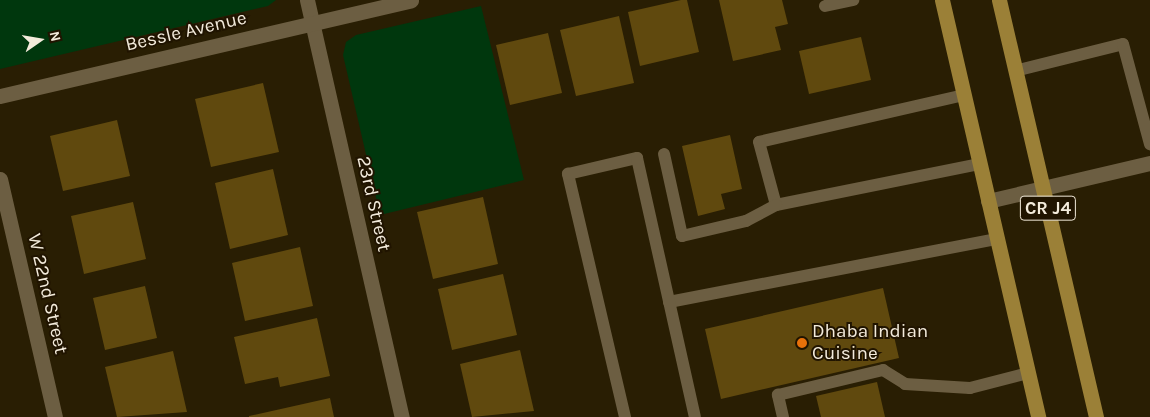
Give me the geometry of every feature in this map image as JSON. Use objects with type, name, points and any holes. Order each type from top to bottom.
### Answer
[{"type":"main road","name":"CR J4","points":[[942,0],[1038,417]]},
{"type":"main road","name":"CR J4","points":[[999,0],[1096,417]]},
{"type":"street","name":"23rd Street","points":[[308,0],[310,24],[402,417]]},
{"type":"street","name":"Bessle Avenue","points":[[0,96],[411,0]]},
{"type":"street","points":[[988,201],[1150,163]]},
{"type":"street","name":"W 22nd Street","points":[[0,179],[55,417]]},
{"type":"lane","points":[[825,6],[852,0]]},
{"type":"lane","points":[[1016,71],[1123,44],[1150,144]]},
{"type":"lane","points":[[776,205],[759,142],[964,95]]},
{"type":"lane","points":[[664,154],[682,236],[746,220],[776,205],[980,164]]},
{"type":"lane","points":[[625,417],[568,174],[637,158],[695,417]]},
{"type":"lane","points":[[669,302],[997,239]]},
{"type":"lane","points":[[783,417],[778,395],[883,370],[905,384],[970,388],[1028,373]]},
{"type":"green space","points":[[0,0],[276,0],[268,6],[0,69]]},
{"type":"green space","points":[[481,6],[524,180],[380,215],[343,55],[346,42],[356,35]]},
{"type":"building","points":[[687,0],[699,52],[640,66],[628,12]]},
{"type":"building","points":[[719,0],[782,0],[788,24],[775,27],[781,50],[733,61]]},
{"type":"building","points":[[619,16],[634,83],[576,96],[560,30]]},
{"type":"building","points":[[548,33],[562,93],[510,105],[496,45]]},
{"type":"building","points":[[861,37],[871,80],[809,94],[799,51]]},
{"type":"building","points":[[263,83],[279,152],[211,167],[195,99]]},
{"type":"building","points":[[117,120],[130,176],[63,191],[50,136]]},
{"type":"building","points":[[730,135],[742,189],[721,194],[725,209],[698,216],[682,146]]},
{"type":"building","points":[[273,169],[288,235],[230,249],[215,183]]},
{"type":"building","points":[[483,197],[498,264],[433,279],[417,212]]},
{"type":"building","points":[[133,202],[146,259],[84,274],[71,216]]},
{"type":"building","points":[[300,247],[313,306],[245,321],[232,263]]},
{"type":"building","points":[[503,274],[517,335],[452,350],[438,289]]},
{"type":"building","points":[[145,286],[157,338],[105,350],[93,298]]},
{"type":"building","name":"Dhaba Indian Cuisine","points":[[883,288],[899,358],[721,399],[705,329]]},
{"type":"building","points":[[317,318],[330,376],[280,387],[278,377],[245,384],[234,337]]},
{"type":"building","points":[[520,350],[534,411],[472,417],[460,364]]},
{"type":"building","points":[[173,351],[187,412],[117,417],[105,367]]},
{"type":"building","points":[[877,382],[885,417],[821,417],[816,396]]},
{"type":"building","points":[[330,398],[334,417],[249,417],[249,416]]},
{"type":"place","name":"Dhaba Indian Cuisine","points":[[802,343]]}]
